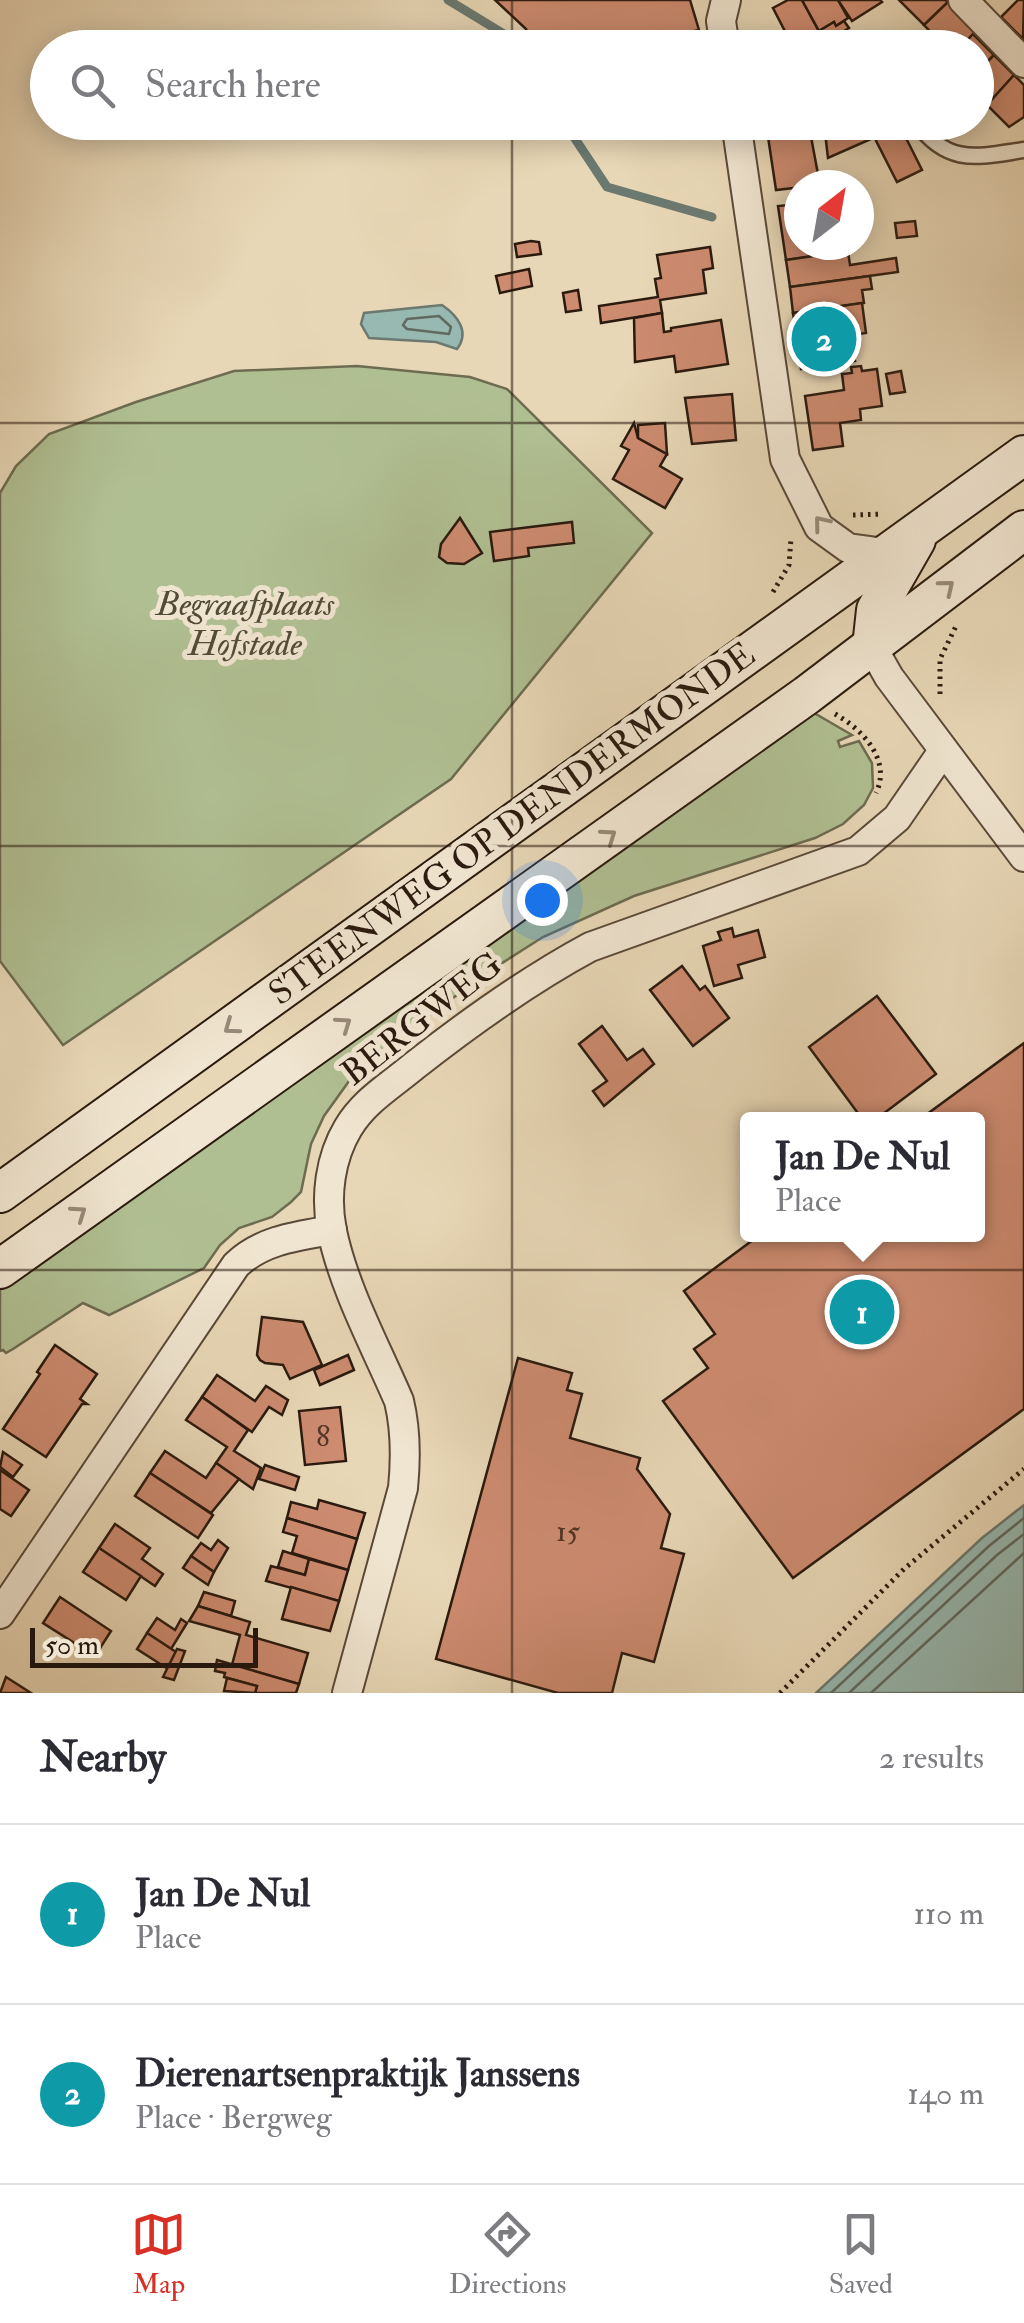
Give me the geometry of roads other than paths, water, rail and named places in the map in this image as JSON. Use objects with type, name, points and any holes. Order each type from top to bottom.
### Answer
[{"type":"main road","name":"STEENWEG OP DENDERMONDE","points":[[0,1193],[1024,455]]},
{"type":"main road","points":[[872,647],[876,610],[896,570],[924,530]]},
{"type":"main road","name":"STEENWEG OP DENDERMONDE","points":[[0,1269],[807,695],[1024,530]]},
{"type":"main road","points":[[768,639],[818,616],[836,616],[862,632],[872,647]]},
{"type":"street","points":[[962,0],[992,30]]},
{"type":"street","points":[[994,33],[1024,63]]},
{"type":"street","points":[[739,140],[785,459],[819,527],[848,548],[885,553]]},
{"type":"street","points":[[872,647],[889,677],[1024,857]]},
{"type":"street","name":"BERGWEG","points":[[347,1693],[403,1488],[405,1440],[399,1401],[332,1230],[330,1181],[335,1154],[366,1102],[501,1001],[590,947],[858,851],[897,818],[943,751]]},
{"type":"street","points":[[0,1614],[236,1266],[251,1250],[290,1237],[332,1230]]},
{"type":"lane","points":[[932,140],[941,150],[970,158],[1024,150]]},
{"type":"water","points":[[442,305],[460,325],[462,337],[457,349],[436,342],[369,338],[361,324],[364,313]]},
{"type":"water","points":[[1024,1505],[1024,1693],[816,1693],[982,1538]]},
{"type":"waterway","points":[[448,0],[497,30]]},
{"type":"waterway","points":[[576,140],[607,187],[712,217]]},
{"type":"place","name":"Dierenartsenpraktijk Janssens","points":[[824,339]]},
{"type":"place","name":"Jan De Nul","points":[[862,1312]]},
{"type":"park label","name":"Begraafplaats Hofstade","points":[[245,624]]}]
